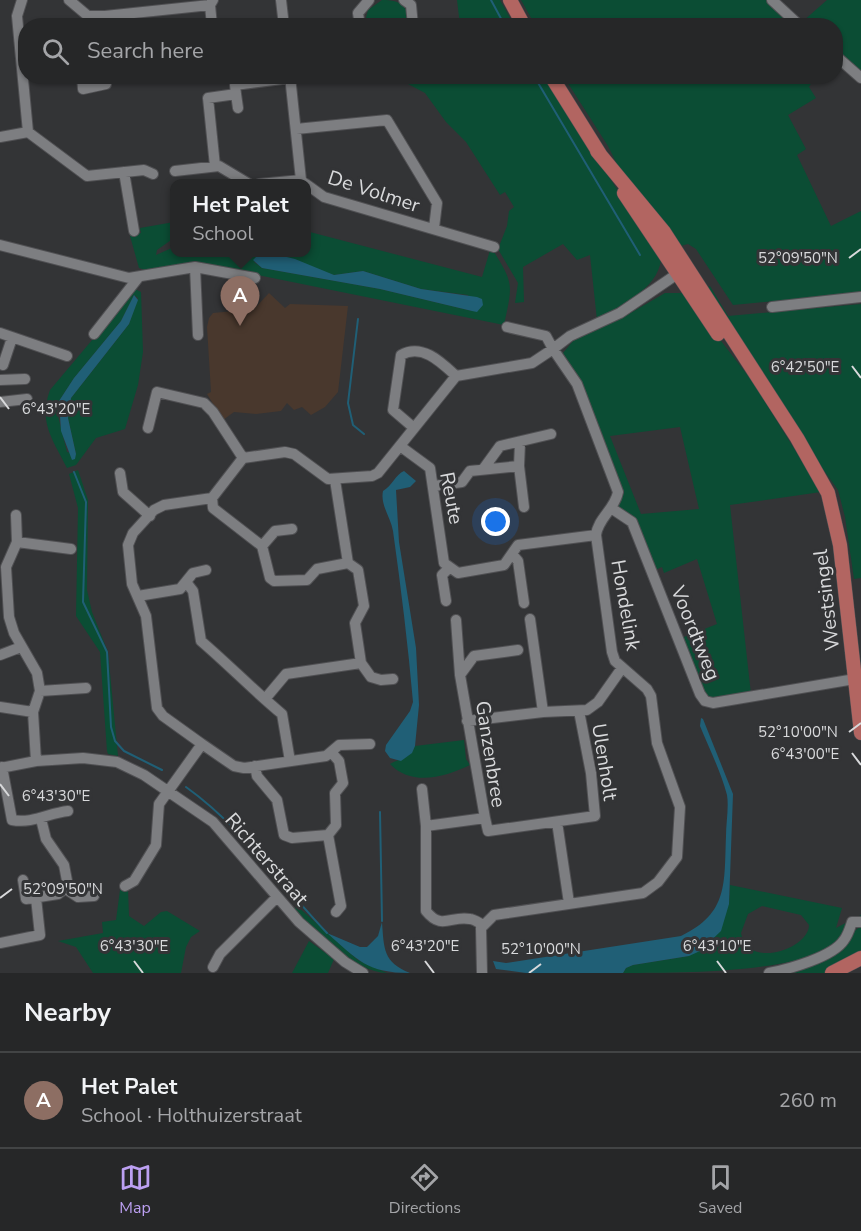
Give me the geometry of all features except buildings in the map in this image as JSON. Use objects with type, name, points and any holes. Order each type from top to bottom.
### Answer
[{"type":"main road","points":[[510,0],[520,18]]},
{"type":"main road","name":"Westsingel","points":[[556,84],[597,151],[681,271],[725,344],[776,405],[819,475],[835,516],[858,679],[861,733]]},
{"type":"main road","points":[[832,973],[861,958]]},
{"type":"street","points":[[18,27],[17,16],[22,0]]},
{"type":"street","points":[[69,0],[88,16],[95,18]]},
{"type":"street","points":[[281,0],[283,18]]},
{"type":"street","points":[[359,18],[358,13],[369,0]]},
{"type":"street","points":[[404,0],[411,5],[412,18]]},
{"type":"street","points":[[772,0],[791,18]]},
{"type":"street","points":[[117,18],[144,11],[211,2],[212,18]]},
{"type":"street","points":[[843,62],[861,78]]},
{"type":"street","points":[[23,84],[28,132]]},
{"type":"street","points":[[83,84],[83,88],[106,84]]},
{"type":"street","name":"De Volmer","points":[[215,166],[208,98],[260,84]]},
{"type":"street","name":"De Volmer","points":[[291,84],[304,179]]},
{"type":"street","points":[[238,108],[239,89]]},
{"type":"street","name":"De Volmer","points":[[296,129],[387,120],[437,203],[434,228]]},
{"type":"street","points":[[0,137],[28,132],[87,176],[144,170],[153,174]]},
{"type":"street","points":[[175,171],[219,166],[242,179]]},
{"type":"street","points":[[124,172],[134,231]]},
{"type":"street","name":"De Volmer","points":[[311,187],[324,196],[494,247]]},
{"type":"street","points":[[0,245],[129,278],[195,267],[255,278]]},
{"type":"street","points":[[195,267],[198,335]]},
{"type":"street","points":[[393,679],[381,680],[371,677],[361,663],[355,623],[364,606],[358,570],[348,563],[318,568],[307,580],[279,583],[270,578],[262,546],[213,508],[212,498],[243,458],[285,452],[294,454],[328,479],[335,480],[378,473],[456,375],[532,363],[570,336],[620,313],[681,271]]},
{"type":"street","points":[[94,334],[138,278]]},
{"type":"street","points":[[772,307],[861,297]]},
{"type":"street","name":"Hondelink","points":[[483,925],[494,915],[503,912],[651,890],[674,862],[679,849],[680,807],[657,743],[651,696],[647,689],[622,668],[612,652],[596,535],[597,526],[611,508],[618,492],[577,384],[546,336],[507,327]]},
{"type":"street","points":[[0,333],[67,356]]},
{"type":"street","points":[[3,365],[12,338]]},
{"type":"street","points":[[414,428],[393,410],[401,355],[408,351],[432,355],[456,375]]},
{"type":"street","points":[[0,380],[25,379]]},
{"type":"street","points":[[148,428],[157,392],[204,404],[213,411],[243,458]]},
{"type":"street","points":[[0,402],[27,399]]},
{"type":"street","points":[[484,468],[500,447],[551,434]]},
{"type":"street","points":[[520,443],[519,466],[524,507]]},
{"type":"street","name":"Reute","points":[[400,446],[430,468],[444,563],[449,568],[442,575],[446,601]]},
{"type":"street","points":[[434,486],[462,482],[470,471],[519,466]]},
{"type":"street","points":[[120,473],[123,492],[150,516]]},
{"type":"street","points":[[335,480],[348,563]]},
{"type":"street","points":[[212,498],[164,505],[133,533],[128,546],[132,584],[146,616],[158,708],[163,716],[234,766],[255,766],[326,756],[339,746],[370,744]]},
{"type":"street","name":"Voordtweg","points":[[611,508],[632,522],[685,660],[705,701],[713,703],[858,679]]},
{"type":"street","points":[[16,515],[17,542],[6,567],[9,617],[21,647],[37,673],[40,691],[33,712],[36,761]]},
{"type":"street","points":[[262,546],[275,531],[292,529]]},
{"type":"street","points":[[449,568],[458,573],[504,565],[518,545],[596,535]]},
{"type":"street","points":[[17,542],[71,549]]},
{"type":"street","points":[[512,554],[518,561],[524,603]]},
{"type":"street","points":[[138,596],[180,589],[193,573],[206,570]]},
{"type":"street","points":[[186,582],[193,591],[201,641],[234,669],[242,681],[282,714],[290,761]]},
{"type":"street","name":"Ganzenbree","points":[[426,826],[485,818],[460,675],[456,620]]},
{"type":"street","points":[[530,620],[543,712]]},
{"type":"street","points":[[0,655],[21,647]]},
{"type":"street","points":[[460,675],[474,656],[518,650]]},
{"type":"street","points":[[265,699],[286,674],[361,663]]},
{"type":"street","points":[[467,721],[543,712],[587,710],[598,702],[622,668]]},
{"type":"street","points":[[40,691],[86,688]]},
{"type":"street","points":[[0,707],[33,712]]},
{"type":"street","name":"Ulenholt","points":[[485,818],[488,831],[595,816],[591,773],[579,711]]},
{"type":"street","points":[[125,886],[134,881],[156,846],[159,804],[202,744]]},
{"type":"street","points":[[255,766],[257,776],[264,788],[278,800],[284,835],[292,838],[328,835],[336,825],[335,793],[343,783],[339,761],[331,752]]},
{"type":"street","name":"Richterstraat","points":[[1,768],[36,761],[83,758],[117,762],[170,790],[213,822],[277,897],[320,941],[363,973]]},
{"type":"street","points":[[1,768],[9,816],[12,820],[41,819],[49,813],[68,811]]},
{"type":"street","points":[[422,789],[426,826],[426,911],[432,919],[440,922],[470,918],[483,925],[479,938],[482,973]]},
{"type":"street","points":[[23,880],[26,899],[58,894],[66,889],[68,882],[64,865],[46,839],[41,819]]},
{"type":"street","points":[[557,822],[569,903]]},
{"type":"street","points":[[328,835],[341,906],[336,912]]},
{"type":"street","points":[[66,889],[78,897],[94,896]]},
{"type":"street","points":[[213,967],[220,954],[277,897]]},
{"type":"street","points":[[0,943],[40,935],[36,898]]},
{"type":"street","points":[[769,973],[805,963],[837,947],[844,940],[852,922],[861,922]]},
{"type":"shaded area","points":[[269,293],[285,308],[290,304],[348,306],[338,392],[325,407],[311,415],[302,407],[294,410],[287,403],[281,411],[256,414],[234,412],[223,420],[207,394],[211,392],[207,327],[209,318],[213,313],[254,309]]},
{"type":"green space","points":[[382,0],[395,1],[403,5],[408,18],[366,18],[368,10]]},
{"type":"green space","points":[[457,0],[500,0],[510,18],[459,18]]},
{"type":"green space","points":[[521,0],[767,0],[786,18],[531,18]]},
{"type":"green space","points":[[827,0],[861,0],[861,77],[843,60],[843,18],[807,18]]},
{"type":"green space","points":[[408,84],[549,84],[661,260],[653,280],[636,296],[597,320],[590,255],[577,260],[563,244],[523,267],[524,302],[515,303],[518,283],[498,249],[507,226],[509,211],[514,207],[505,192],[500,195],[466,142],[446,122],[425,93]]},
{"type":"green space","points":[[568,84],[811,84],[809,87],[816,98],[788,115],[806,149],[797,155],[831,226],[861,211],[861,293],[733,305],[696,249],[688,244],[676,247],[623,176],[608,146]]},
{"type":"green space","points":[[170,223],[170,241],[157,250],[156,255],[170,249],[170,257],[263,257],[254,262],[262,268],[380,289],[472,311],[468,295],[421,289],[363,271],[334,275],[282,257],[311,257],[311,232],[482,277],[491,247],[508,277],[510,292],[504,325],[204,264],[149,271],[139,268],[130,236],[141,233],[140,228]]},
{"type":"green space","points":[[710,286],[728,316],[861,304],[861,578],[854,579],[845,517],[838,490],[800,437],[703,290]]},
{"type":"green space","points":[[135,289],[141,292],[143,352],[138,385],[125,429],[96,438],[76,465],[67,468],[52,439],[46,421],[50,390]],"holes":[[[134,295],[138,298],[129,324],[71,398],[68,418],[76,454],[67,452],[58,416],[59,401],[74,378],[121,321]]]},
{"type":"green space","points":[[665,293],[684,293],[752,381],[821,492],[730,505],[751,694],[709,700],[679,639],[717,624],[697,559],[664,573],[662,567],[653,571],[618,508],[624,492],[581,382],[563,353],[573,341],[622,318]],"holes":[[[680,427],[699,509],[641,514],[610,436]]]},
{"type":"green space","points":[[78,470],[88,500],[87,590],[92,612],[108,652],[118,756],[108,754],[107,751],[100,652],[76,616],[78,508],[69,474]]},
{"type":"green space","points":[[464,740],[466,759],[470,765],[450,773],[418,778],[408,776],[390,764],[408,756],[415,746]]},
{"type":"green space","points":[[730,885],[842,908],[836,928],[861,915],[861,919],[843,937],[822,952],[801,959],[752,968],[672,973],[623,973],[626,968],[633,965],[689,956],[729,904]],"holes":[[[762,906],[801,915],[809,925],[806,934],[799,942],[777,952],[754,951],[746,944],[741,933],[748,914]]]},
{"type":"green space","points":[[128,889],[129,916],[144,926],[161,912],[167,911],[200,931],[191,937],[186,947],[181,973],[93,973],[76,947],[58,941],[103,933],[102,922],[116,920],[120,890]]},
{"type":"green space","points":[[297,906],[358,960],[387,973],[362,966],[336,949],[294,909]]},
{"type":"green space","points":[[861,926],[861,950],[857,957],[828,973],[790,973],[808,967]]},
{"type":"green space","points":[[309,941],[334,959],[328,973],[292,973]]},
{"type":"water","points":[[256,257],[287,257],[334,275],[363,271],[421,289],[477,297],[482,299],[483,305],[477,312],[380,289],[262,268],[253,260]]},
{"type":"water","points":[[134,295],[138,300],[129,324],[71,398],[68,418],[76,454],[75,459],[72,460],[61,431],[59,401],[74,378],[121,321]]},
{"type":"water","points":[[404,471],[416,481],[410,487],[396,490],[399,542],[416,648],[419,705],[415,746],[412,753],[401,761],[390,758],[385,751],[386,745],[410,711],[413,702],[393,531],[382,496],[383,491]]},
{"type":"water","points":[[701,718],[733,794],[729,904],[721,931],[700,951],[689,956],[633,965],[626,968],[623,973],[526,973],[496,969],[493,961],[506,963],[681,936],[697,927],[708,917],[716,907],[724,882],[728,800],[722,778],[700,726]]},
{"type":"water","points":[[382,922],[387,954],[401,969],[410,973],[383,971],[364,963],[327,933],[360,947],[367,947],[378,936]]},
{"type":"waterway","points":[[491,0],[501,18]]},
{"type":"waterway","points":[[539,84],[640,255]]},
{"type":"waterway","points":[[358,319],[348,403],[353,425],[364,434]]},
{"type":"waterway","points":[[74,472],[86,502],[83,602],[107,652],[111,727],[115,741],[124,751],[162,770]]},
{"type":"waterway","points":[[186,787],[243,838],[327,933]]},
{"type":"waterway","points":[[380,812],[382,921]]},
{"type":"place","name":"Het Palet","points":[[240,326]]}]
